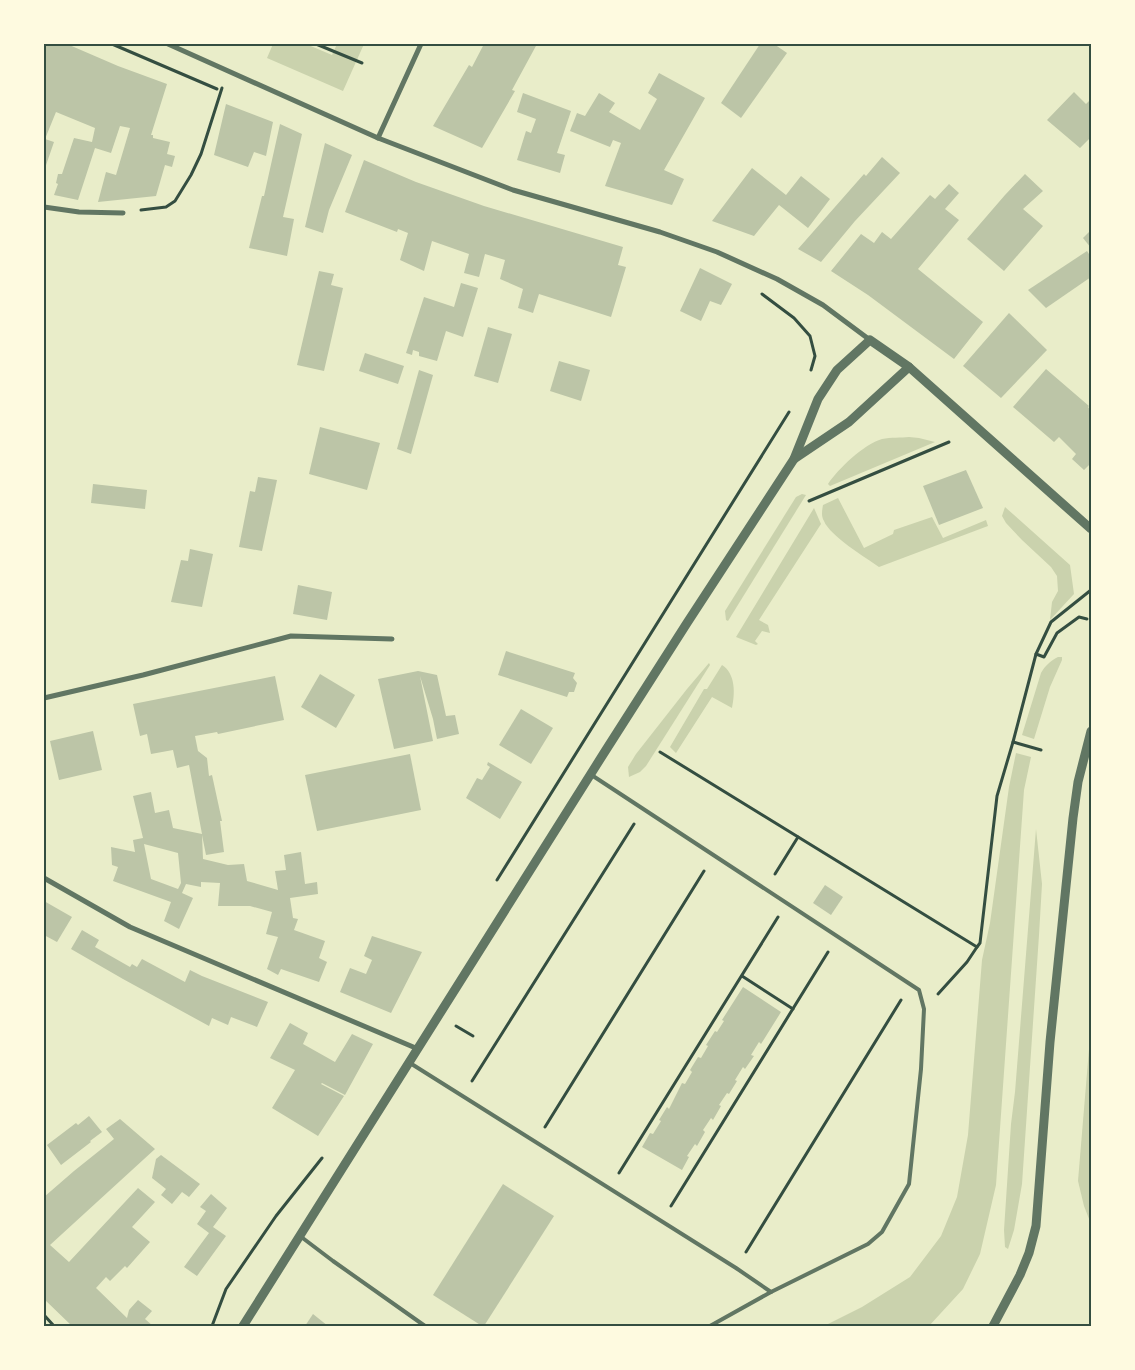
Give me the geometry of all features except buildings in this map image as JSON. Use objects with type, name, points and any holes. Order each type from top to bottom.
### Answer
[{"type":"street","points":[[168,44],[378,138],[513,190],[660,232],[717,252],[777,279],[823,305],[908,367],[1091,529]]},
{"type":"street","points":[[378,138],[421,44]]},
{"type":"street","points":[[44,207],[79,212],[123,213]]},
{"type":"street","points":[[243,1326],[590,774],[686,623],[794,459],[818,399],[837,370],[870,340]]},
{"type":"street","points":[[794,459],[849,422],[908,367]]},
{"type":"street","points":[[44,698],[144,675],[291,636],[392,639]]},
{"type":"street","points":[[993,1326],[1020,1274],[1029,1253],[1036,1226],[1050,1052],[1073,818],[1078,782],[1091,732]]},
{"type":"street","points":[[44,878],[130,927],[418,1049]]},
{"type":"lane","points":[[590,774],[919,990],[924,1009],[908,1184],[882,1232],[868,1244],[771,1292],[710,1326]]},
{"type":"lane","points":[[410,1063],[736,1268],[771,1292]]},
{"type":"lane","points":[[300,1236],[425,1326]]},
{"type":"path","points":[[112,44],[222,91],[201,154],[192,175],[175,201],[166,206],[123,213]]},
{"type":"path","points":[[316,44],[362,63]]},
{"type":"path","points":[[758,292],[794,318],[810,336],[814,356],[811,372]]},
{"type":"path","points":[[493,887],[793,405]]},
{"type":"path","points":[[809,501],[949,442]]},
{"type":"path","points":[[924,1009],[968,962],[980,943],[997,796],[1036,654],[1051,622],[1091,590]]},
{"type":"path","points":[[1036,654],[1044,657],[1057,633],[1079,617],[1087,619]]},
{"type":"path","points":[[1013,742],[1041,750]]},
{"type":"path","points":[[660,752],[977,947]]},
{"type":"path","points":[[463,1097],[644,809]]},
{"type":"path","points":[[786,856],[798,837]]},
{"type":"path","points":[[536,1142],[714,856]]},
{"type":"path","points":[[609,1188],[787,903]]},
{"type":"path","points":[[661,1221],[838,937]]},
{"type":"path","points":[[742,976],[793,1009]]},
{"type":"path","points":[[736,1268],[910,984]]},
{"type":"path","points":[[212,1326],[226,1289],[276,1216],[323,1157]]},
{"type":"path","points":[[44,1315],[54,1326]]},
{"type":"green space","points":[[273,44],[306,44],[332,55],[337,44],[364,44],[343,91],[267,58]]},
{"type":"green space","points":[[909,437],[935,442],[830,486],[828,484],[845,464],[867,446],[882,439]]},
{"type":"green space","points":[[802,494],[806,495],[728,621],[726,620],[725,611],[796,497]]},
{"type":"green space","points":[[838,498],[864,548],[893,534],[894,530],[932,517],[943,538],[986,520],[988,526],[879,567],[840,540],[824,521],[822,515],[823,505]]},
{"type":"green space","points":[[1005,507],[1070,565],[1074,594],[1050,620],[1052,602],[1058,591],[1057,576],[1051,567],[1006,523],[1002,516]]},
{"type":"green space","points":[[814,508],[821,524],[759,620],[768,625],[770,633],[762,631],[755,641],[758,644],[756,645],[736,637]]},
{"type":"green space","points":[[1058,657],[1062,657],[1062,660],[1050,687],[1034,739],[1022,735],[1041,673],[1048,664]]},
{"type":"green space","points":[[709,663],[710,665],[646,766],[640,772],[629,777],[628,767],[636,754]]},
{"type":"green space","points":[[722,665],[727,669],[732,679],[734,697],[732,708],[712,697],[676,753],[670,747],[704,689],[707,689]]},
{"type":"green space","points":[[1016,753],[1031,757],[1024,790],[996,1185],[980,1254],[963,1289],[929,1326],[824,1326],[862,1307],[910,1277],[941,1236],[957,1197],[968,1135],[982,960],[990,923],[1009,787]]},
{"type":"green space","points":[[1036,829],[1042,884],[1039,935],[1022,1184],[1014,1230],[1008,1249],[1005,1247],[1004,1230],[1011,1124]]},
{"type":"green space","points":[[1091,1025],[1091,1224],[1078,1181]]}]
